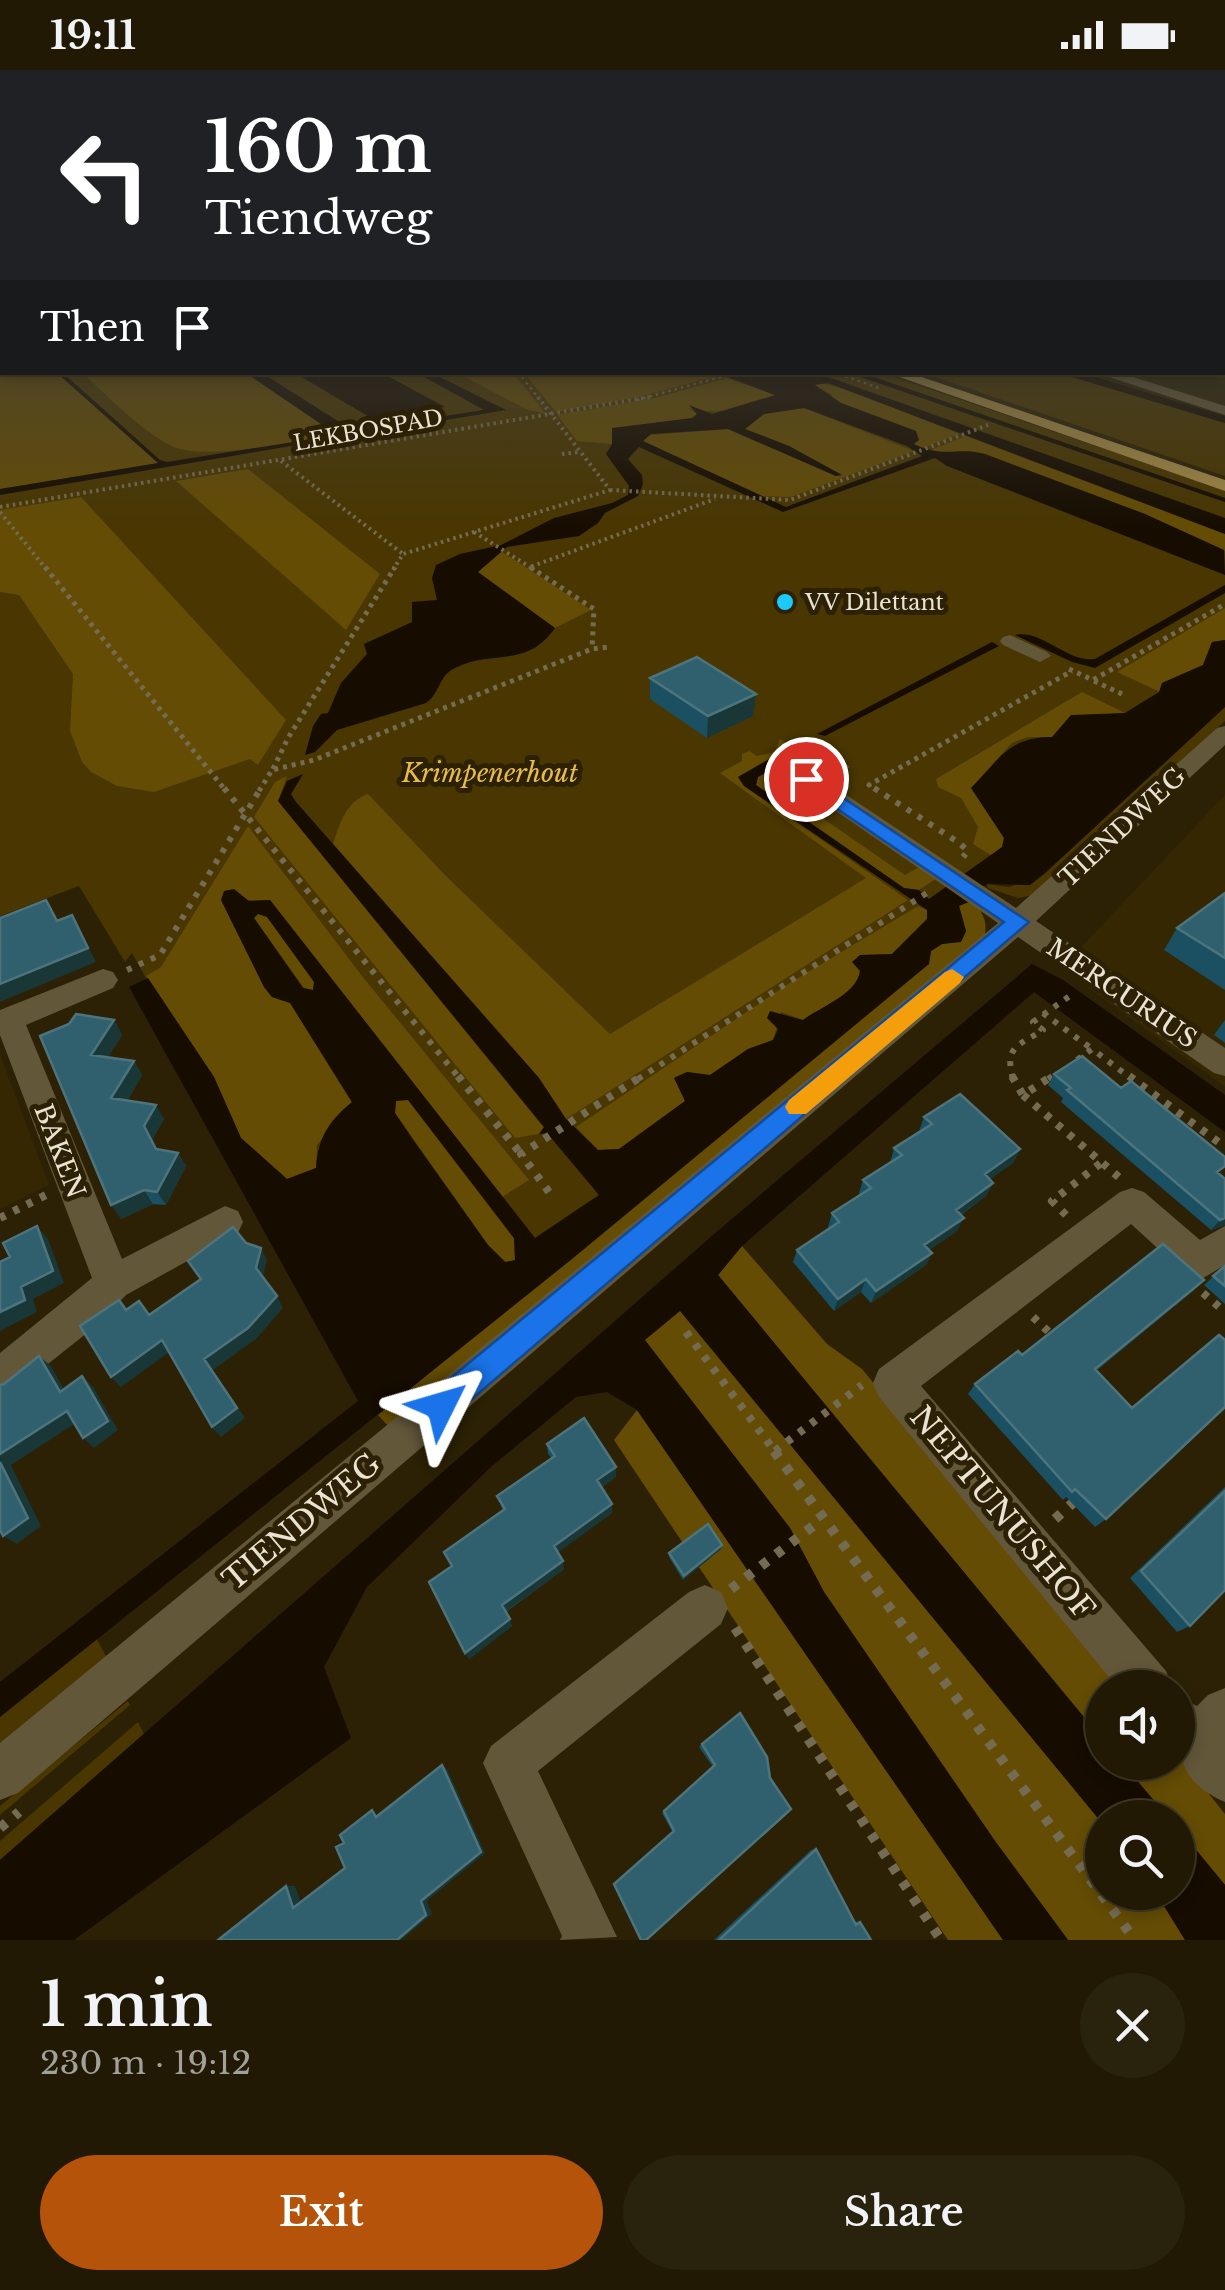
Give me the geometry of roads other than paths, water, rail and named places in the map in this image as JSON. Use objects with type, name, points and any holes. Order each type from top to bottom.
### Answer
[{"type":"main road","points":[[901,375],[1225,486]]},
{"type":"street","points":[[1111,375],[1225,411]]},
{"type":"street","points":[[1010,641],[1040,656]]},
{"type":"street","name":"TIENDWEG","points":[[0,1776],[1018,922],[1225,733]]},
{"type":"street","points":[[808,744],[838,767],[806,779],[1018,922]]},
{"type":"street","name":"MERCURIUS","points":[[1018,922],[1225,1064]]},
{"type":"street","name":"BAKEN","points":[[103,980],[5,1021],[113,1283]]},
{"type":"street","name":"NEPTUNUSHOF","points":[[1134,1670],[893,1383],[1132,1203],[1200,1263],[1225,1242]]},
{"type":"street","points":[[0,1378],[84,1312],[113,1283],[225,1222]]},
{"type":"street","points":[[590,1939],[508,1763],[723,1602]]},
{"type":"place","name":"VV Dilettant","points":[[785,602]]},
{"type":"park label","name":"Krimpenerhout","points":[[490,773]]}]
